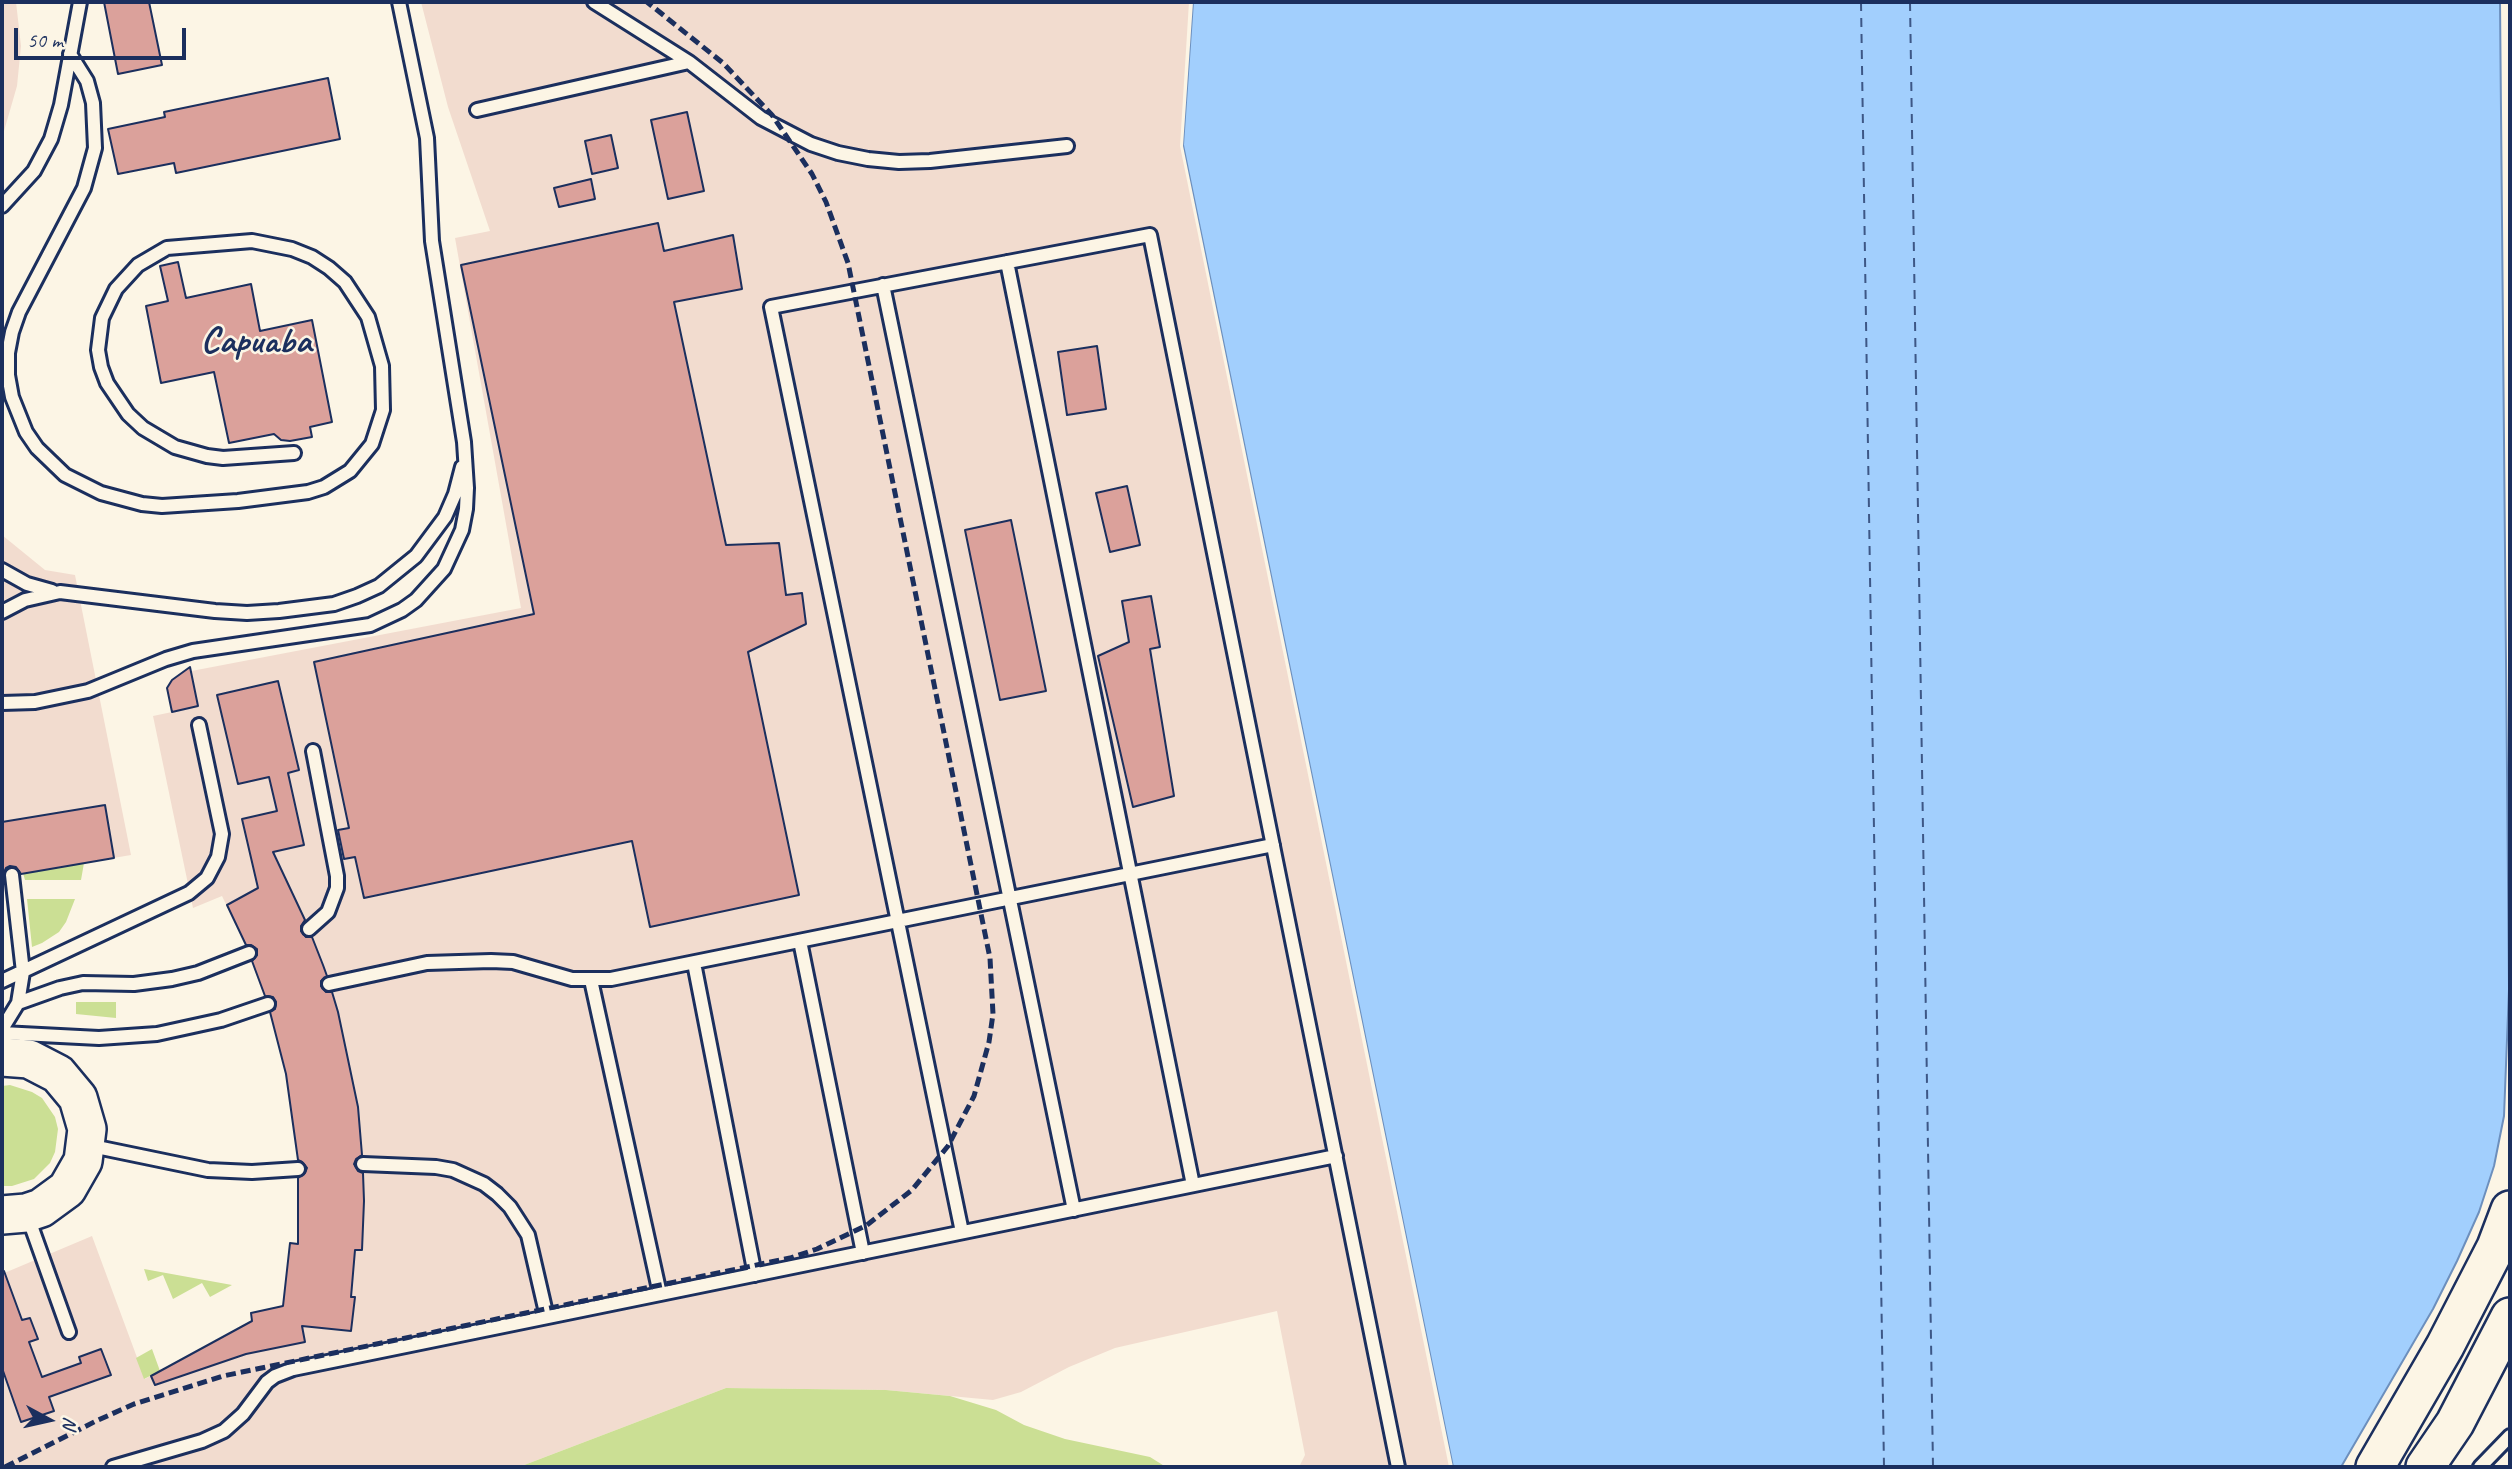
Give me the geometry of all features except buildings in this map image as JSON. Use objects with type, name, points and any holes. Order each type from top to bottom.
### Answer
[{"type":"main road","points":[[11,1055],[58,1073],[78,1098],[84,1113],[86,1145],[76,1176],[67,1189],[41,1208],[14,1214]]},
{"type":"main road","points":[[2375,1467],[2445,1346],[2496,1247],[2510,1210]]},
{"type":"main road","points":[[2425,1467],[2455,1423],[2510,1317]]},
{"type":"main road","points":[[2455,1423],[2510,1363]]},
{"type":"lane","points":[[2,206],[34,171],[51,139],[61,105],[80,2]]},
{"type":"lane","points":[[2,704],[62,697],[101,686],[166,659],[193,651],[221,645],[353,629],[378,622],[402,610],[431,586],[444,569],[462,530],[467,488],[464,442],[432,241],[427,138],[399,2]]},
{"type":"lane","points":[[594,2],[689,62],[731,92],[761,118],[811,144],[848,155],[899,162],[930,162],[1067,146]]},
{"type":"lane","points":[[70,54],[87,81],[93,103],[95,148],[84,188],[19,312],[12,332],[8,375],[12,397],[26,432],[37,448],[65,475],[101,493],[142,504],[162,506],[238,501],[309,492],[338,480],[350,471],[372,444],[383,410],[382,366],[368,317],[345,282],[329,268],[292,249],[252,241],[167,248],[138,265],[116,289],[102,318],[99,333],[101,367],[107,383],[128,414],[143,428],[175,447],[223,458],[295,453]]},
{"type":"lane","points":[[477,110],[689,62]]},
{"type":"lane","points":[[962,1232],[771,307],[1150,234],[1398,1467]]},
{"type":"lane","points":[[1007,262],[1193,1185]]},
{"type":"lane","points":[[883,285],[1074,1210]]},
{"type":"lane","points":[[2,570],[27,584],[60,593],[247,613],[311,608],[357,596],[398,573],[432,538],[445,517],[454,494],[461,470],[464,442]]},
{"type":"lane","points":[[2,612],[25,600],[60,593]]},
{"type":"lane","points":[[2,981],[189,893],[207,878],[218,857],[222,834],[199,725]]},
{"type":"lane","points":[[309,929],[328,912],[337,888],[313,751]]},
{"type":"lane","points":[[329,984],[427,963],[491,961],[513,962],[572,979],[611,979],[1273,845]]},
{"type":"lane","points":[[12,875],[23,972],[18,1003],[2,1031],[99,1038],[128,1037],[190,1028],[268,1004]]},
{"type":"lane","points":[[800,941],[863,1253]]},
{"type":"lane","points":[[18,1003],[83,983],[134,984],[172,979],[198,973],[249,953]]},
{"type":"lane","points":[[694,963],[755,1275]]},
{"type":"lane","points":[[592,980],[660,1294]]},
{"type":"lane","points":[[86,1145],[208,1170],[298,1169]]},
{"type":"lane","points":[[113,1467],[202,1441],[224,1431],[243,1414],[267,1382],[284,1372],[1336,1156]]},
{"type":"lane","points":[[363,1164],[453,1170],[484,1184],[498,1194],[510,1207],[528,1236],[547,1317]]},
{"type":"lane","points":[[14,1214],[69,1332]]},
{"type":"lane","points":[[2480,1467],[2510,1436]]},
{"type":"shaded area","points":[[2,2],[16,2],[21,46],[17,86],[2,138]]},
{"type":"shaded area","points":[[421,2],[1193,2],[1183,146],[1453,1467],[1299,1467],[1305,1455],[1277,1311],[1115,1348],[1069,1367],[1021,1392],[993,1400],[886,1390],[726,1388],[519,1467],[2,1467],[2,1274],[92,1236],[145,1379],[252,1321],[251,1313],[281,1306],[284,1303],[290,1243],[298,1244],[298,1158],[293,1110],[276,1030],[246,946],[222,896],[193,908],[153,716],[172,712],[167,688],[181,673],[521,608],[455,238],[490,231],[448,107]]},
{"type":"shaded area","points":[[2,535],[45,570],[75,575],[131,855],[2,877]]},
{"type":"green space","points":[[84,863],[81,880],[25,880],[23,873]]},
{"type":"green space","points":[[27,899],[75,899],[59,932],[32,947]]},
{"type":"green space","points":[[76,1002],[116,1002],[116,1018],[76,1014]]},
{"type":"green space","points":[[10,1085],[42,1098],[55,1117],[58,1129],[55,1152],[50,1163],[34,1179],[12,1186],[2,1186],[2,1086]]},
{"type":"green space","points":[[144,1269],[232,1285],[210,1297],[202,1283],[173,1299],[163,1275],[148,1281]]},
{"type":"green space","points":[[152,1349],[160,1371],[144,1379],[136,1358]]},
{"type":"green space","points":[[726,1388],[886,1390],[950,1396],[996,1410],[1024,1425],[1065,1439],[1150,1457],[1166,1467],[519,1467]]},
{"type":"water","points":[[1193,2],[2500,2],[2509,989],[2504,1116],[2494,1166],[2479,1212],[2457,1261],[2433,1309],[2341,1467],[1453,1467],[1183,145]]},
{"type":"pier","points":[[1189,2],[1193,2],[1183,146],[1453,1467],[1449,1467],[1180,146]]},
{"type":"ferry route","points":[[1861,2],[1884,1467]]},
{"type":"ferry route","points":[[1910,2],[1933,1467]]},
{"type":"railway","points":[[5,1467],[134,1404],[223,1376],[790,1258],[817,1249],[867,1225],[912,1190],[948,1146],[974,1096],[989,1042],[993,1014],[990,958],[848,263],[826,202],[812,174],[772,115],[723,63],[647,2]]},
{"type":"district","name":"Capuaba","points":[[256,342]]}]
